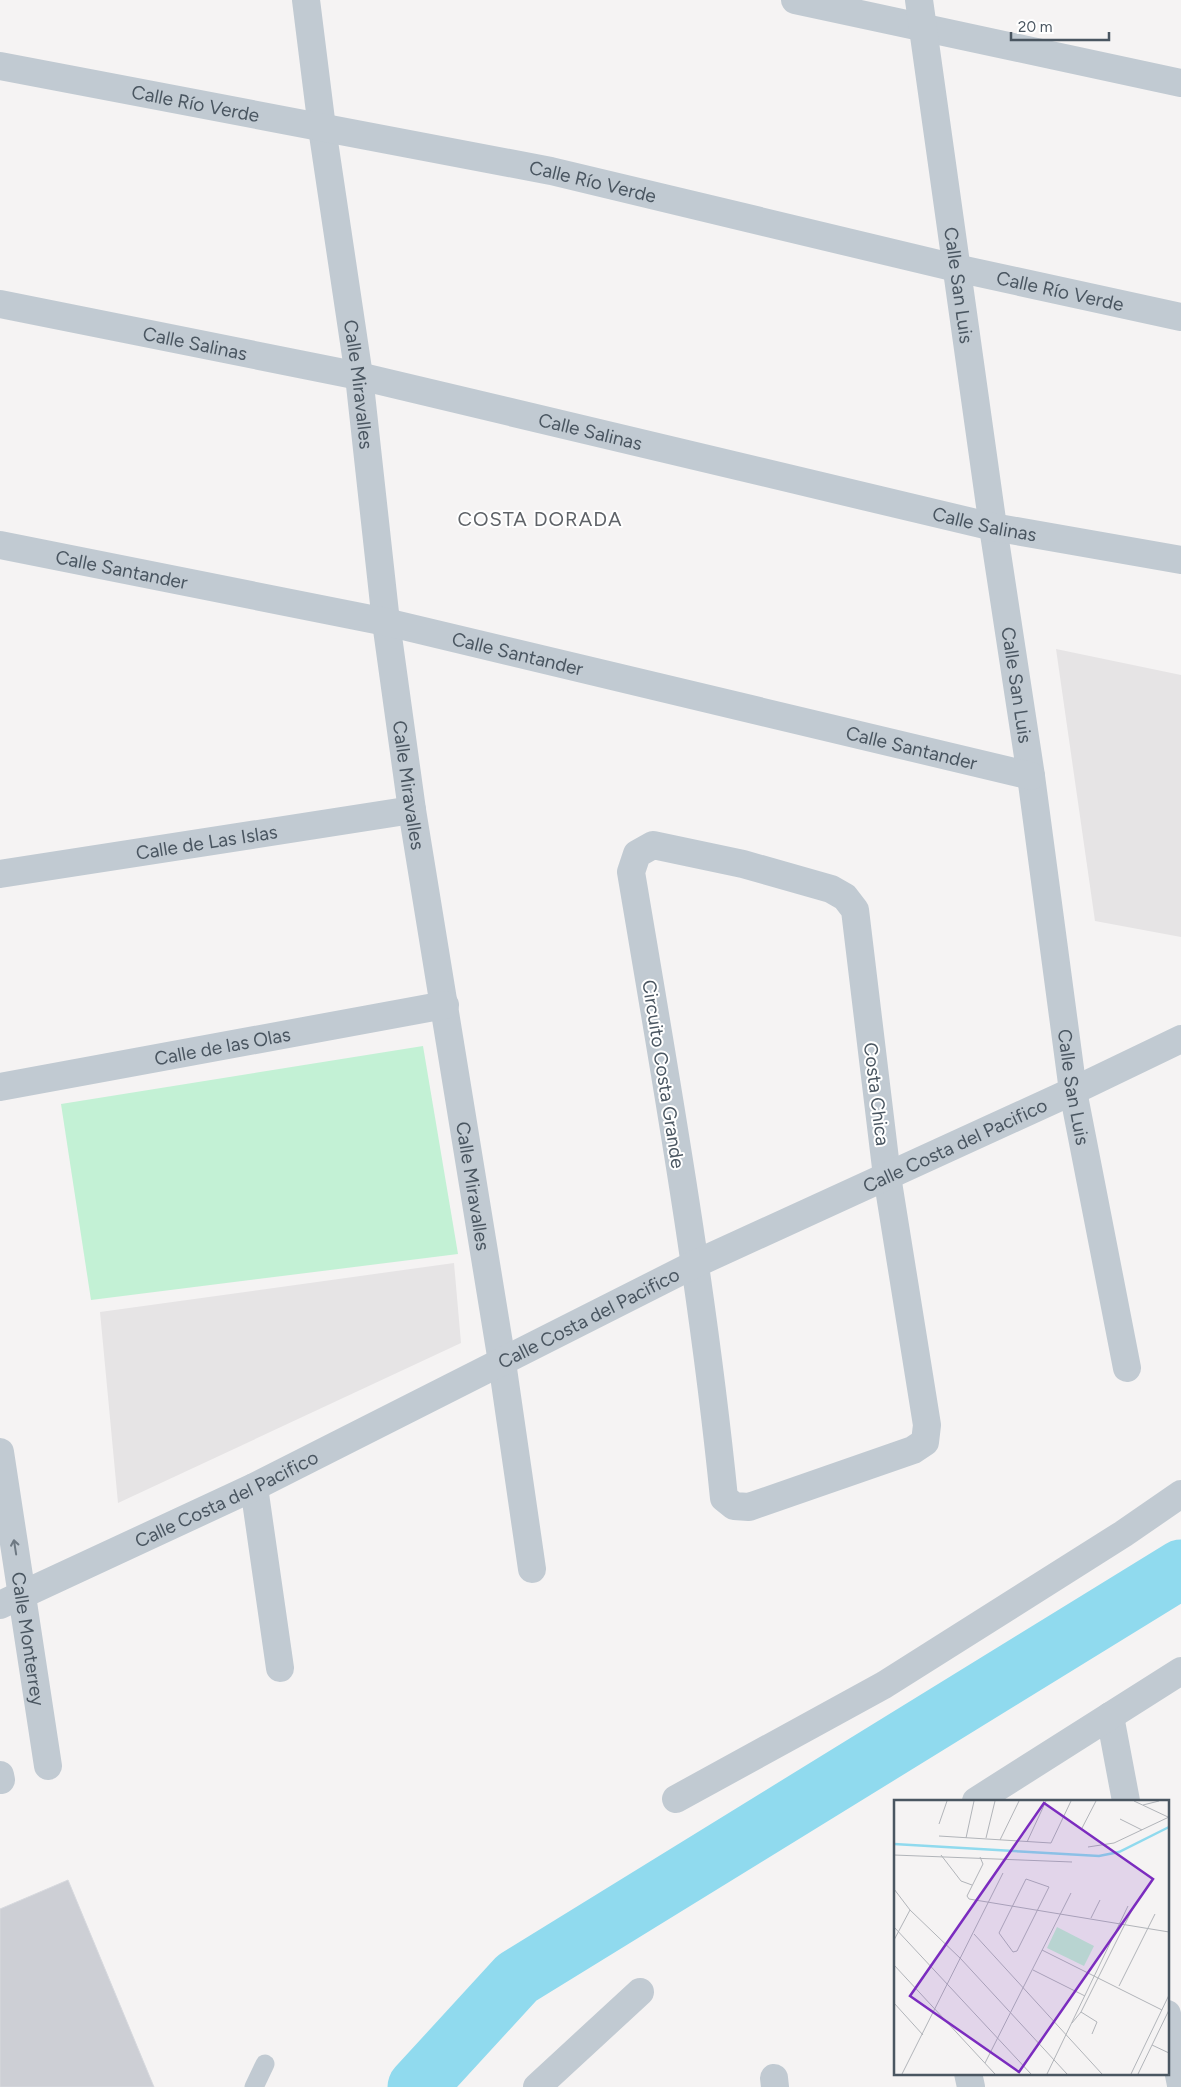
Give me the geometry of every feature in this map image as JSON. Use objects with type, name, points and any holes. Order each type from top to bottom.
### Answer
[{"type":"street","name":"Calle Miravalles","points":[[306,0],[322,128],[359,376],[386,622],[412,810],[502,1362],[532,1569]]},
{"type":"street","points":[[795,0],[1181,83]]},
{"type":"street","name":"Calle San Luis","points":[[919,0],[993,527],[1031,776],[1073,1091],[1127,1368]]},
{"type":"street","name":"Calle Río Verde","points":[[0,66],[551,171],[956,268],[1181,317]]},
{"type":"street","name":"Calle Salinas","points":[[0,304],[359,376],[993,527],[1181,560]]},
{"type":"street","name":"Calle Santander","points":[[0,545],[386,622],[1031,776]]},
{"type":"street","name":"Calle de Las Islas","points":[[0,874],[412,810]]},
{"type":"street","name":"Circuito Costa Grande","points":[[734,1506],[724,1498],[712,1383],[695,1264],[631,872],[637,854],[653,845],[743,864],[831,889],[845,897]]},
{"type":"street","name":"Costa Chica","points":[[734,1506],[749,1507],[913,1450],[925,1442],[927,1425],[887,1176],[855,910],[845,897]]},
{"type":"street","name":"Calle de las Olas","points":[[0,1087],[445,1005]]},
{"type":"street","name":"Calle Costa del Pacifico","points":[[11,1600],[254,1487],[695,1264],[1073,1091],[1181,1039]]},
{"type":"street","name":"Calle Monterrey","points":[[0,1452],[11,1600],[48,1766]]},
{"type":"street","points":[[254,1487],[280,1668]]},
{"type":"street","points":[[676,1799],[884,1685],[1123,1534],[1181,1494]]},
{"type":"street","points":[[978,1800],[1181,1671]]},
{"type":"street","points":[[1110,1716],[1126,1800]]},
{"type":"street","points":[[536,2087],[640,1992]]},
{"type":"street","points":[[1168,2019],[1181,2085]]},
{"type":"street","points":[[968,2074],[971,2087]]},
{"type":"lane","points":[[254,2087],[265,2064]]},
{"type":"shaded area","points":[[1056,649],[1181,675],[1181,937],[1095,921]]},
{"type":"shaded area","points":[[454,1263],[461,1343],[118,1503],[100,1312]]},
{"type":"green space","points":[[423,1046],[458,1254],[91,1300],[61,1104]]},
{"type":"building","points":[[68,1880],[154,2087],[0,2087],[0,1909]]},
{"type":"waterway","points":[[417,2087],[517,1978],[1181,1569]]},
{"type":"district","name":"COSTA DORADA","points":[[540,519]]}]
